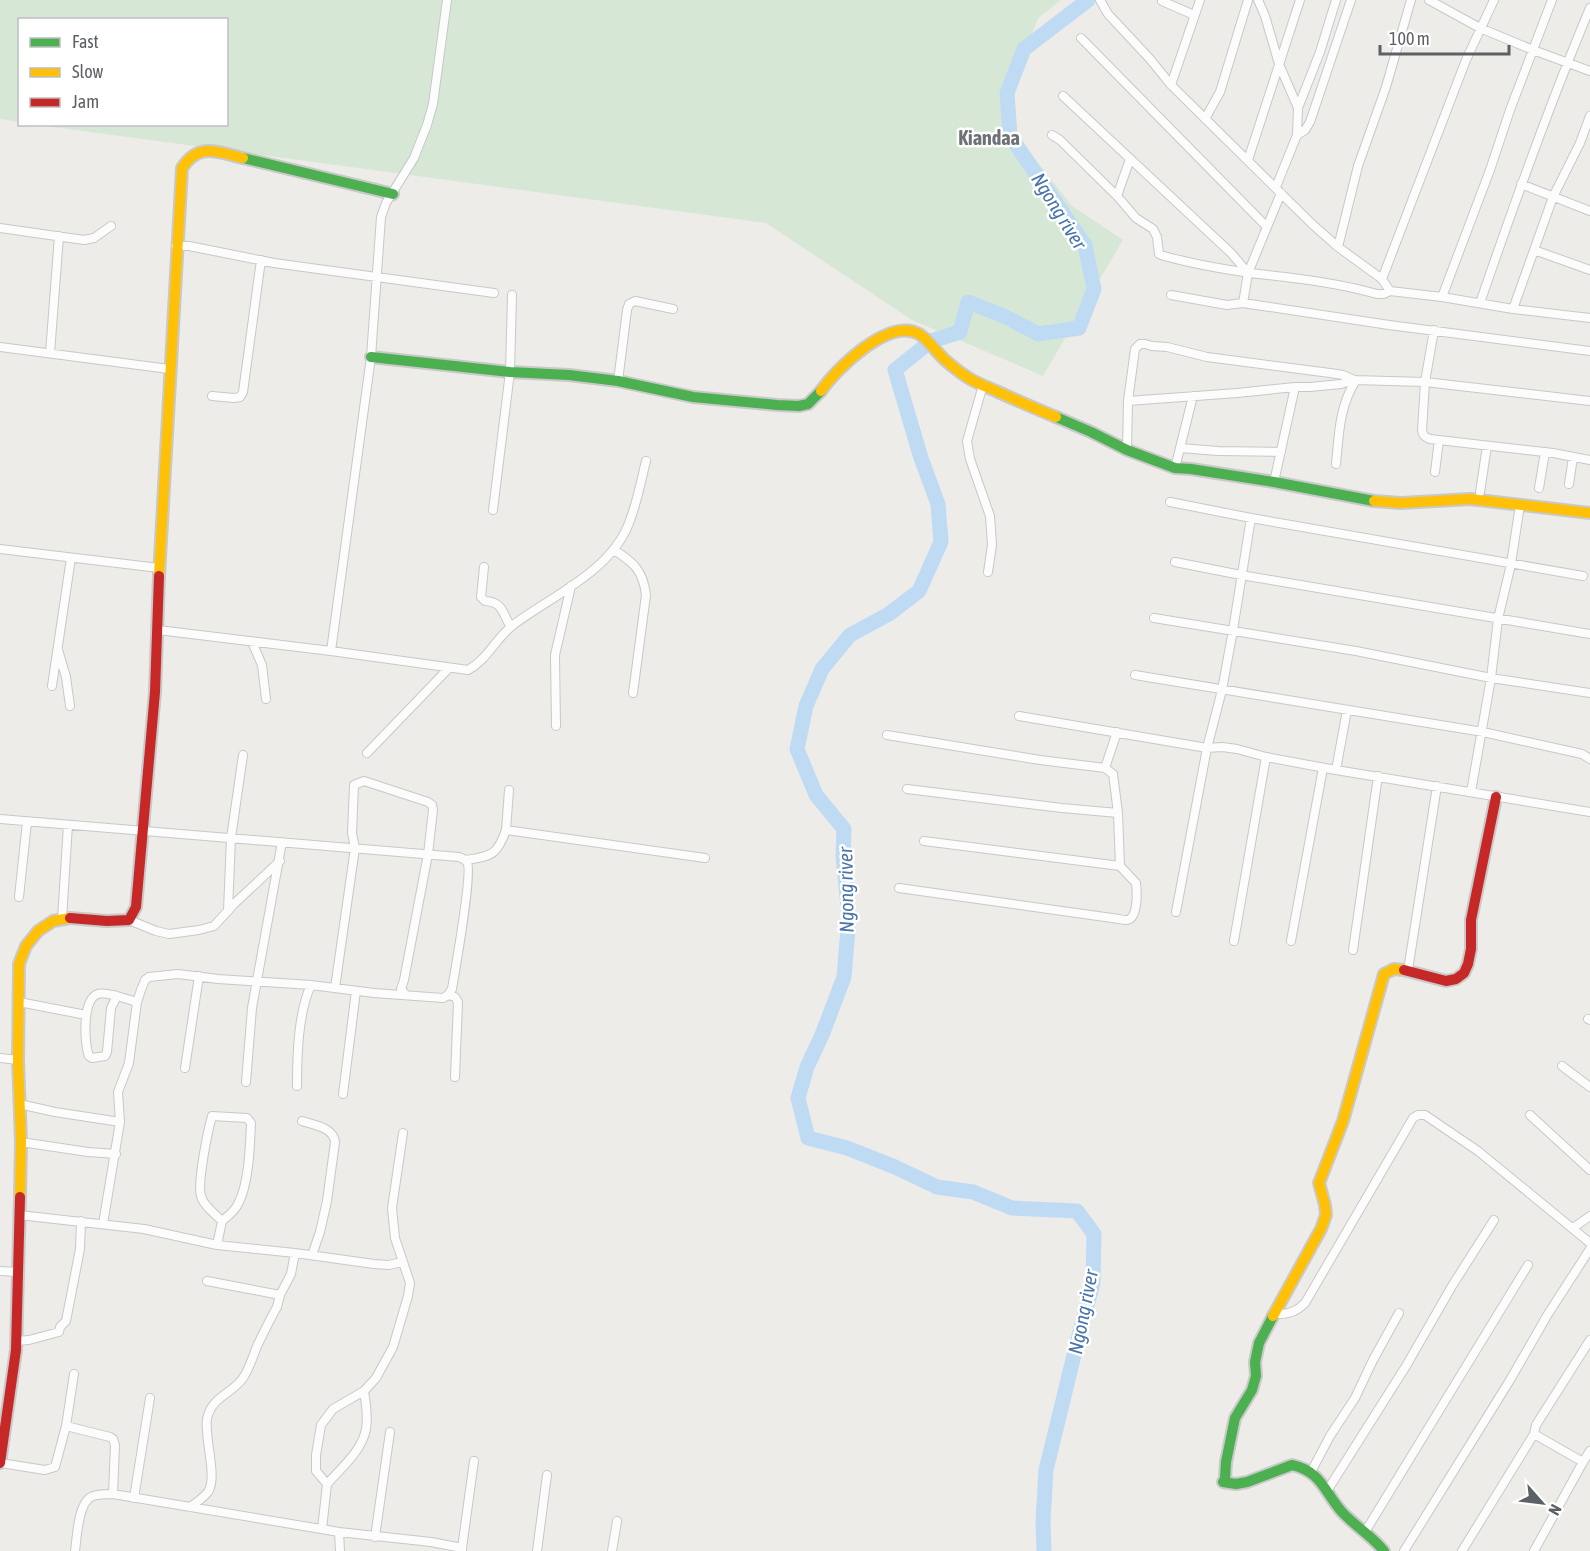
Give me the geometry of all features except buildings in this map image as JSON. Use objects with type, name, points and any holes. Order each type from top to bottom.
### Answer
[{"type":"street","points":[[331,651],[371,357],[381,217],[383,209],[414,158],[427,125],[433,104],[447,0]]},
{"type":"street","points":[[1100,0],[1108,14],[1171,85],[1338,247],[1382,279],[1389,291]]},
{"type":"street","points":[[1171,85],[1200,0]]},
{"type":"street","points":[[1206,119],[1220,92],[1248,0]]},
{"type":"street","points":[[1258,0],[1280,64],[1299,108]]},
{"type":"street","points":[[1248,160],[1300,0]]},
{"type":"street","points":[[1243,303],[1248,273],[1268,227],[1297,135],[1299,108],[1336,0]]},
{"type":"street","points":[[1297,135],[1305,130],[1310,122],[1351,0]]},
{"type":"street","points":[[1338,247],[1358,166],[1386,87],[1411,0]]},
{"type":"street","points":[[1429,0],[1480,28],[1590,70]]},
{"type":"street","points":[[1382,279],[1462,71],[1494,0]]},
{"type":"street","points":[[1442,297],[1552,0]]},
{"type":"street","points":[[1162,1],[1194,15]]},
{"type":"street","points":[[1480,303],[1521,184],[1590,8]]},
{"type":"street","points":[[1081,38],[1268,227]]},
{"type":"street","points":[[1063,96],[1231,254],[1248,273]]},
{"type":"street","points":[[1513,309],[1553,197],[1580,143],[1590,116]]},
{"type":"street","points":[[1052,135],[1060,140],[1117,196],[1136,218],[1153,229],[1156,233],[1159,254],[1164,256],[1248,273],[1331,282],[1377,294],[1389,291],[1590,318]]},
{"type":"street","points":[[1580,143],[1590,147]]},
{"type":"street","points":[[129,920],[136,907],[155,693],[159,568],[182,168],[190,155],[200,151],[214,151],[393,194]]},
{"type":"street","points":[[1117,196],[1130,159]]},
{"type":"street","points":[[1521,184],[1590,211]]},
{"type":"street","points":[[0,228],[84,240],[94,238],[111,226]]},
{"type":"street","points":[[50,353],[59,236]]},
{"type":"street","points":[[176,246],[189,246],[376,278],[494,293]]},
{"type":"street","points":[[1534,250],[1590,270]]},
{"type":"street","points":[[212,396],[234,399],[240,397],[243,392],[261,260]]},
{"type":"street","points":[[493,510],[510,372],[512,295]]},
{"type":"street","points":[[1171,295],[1227,305],[1243,303],[1590,351]]},
{"type":"street","points":[[618,381],[629,304],[635,301],[673,309]]},
{"type":"street","points":[[371,357],[510,372],[569,375],[618,381],[693,396],[799,406],[808,404],[817,396],[843,364],[863,348],[885,336],[910,330],[921,335],[962,374],[983,385],[1127,450],[1175,468],[1274,482],[1372,501],[1401,503],[1470,499],[1590,513]]},
{"type":"street","points":[[1434,330],[1425,382],[1422,434],[1425,437],[1590,460]]},
{"type":"street","points":[[1127,450],[1128,401],[1135,349],[1138,345],[1167,347],[1216,358],[1343,375],[1355,380]]},
{"type":"street","points":[[0,347],[170,369]]},
{"type":"street","points":[[1336,464],[1340,422],[1348,393],[1355,380]]},
{"type":"street","points":[[1128,401],[1341,384],[1355,380],[1425,382],[1590,401]]},
{"type":"street","points":[[983,385],[967,441],[970,459],[990,516],[992,545],[988,572]]},
{"type":"street","points":[[1274,482],[1295,387]]},
{"type":"street","points":[[1175,468],[1193,396]]},
{"type":"street","points":[[1435,472],[1438,440]]},
{"type":"street","points":[[1480,492],[1487,446]]},
{"type":"street","points":[[1180,448],[1281,452]]},
{"type":"street","points":[[1539,488],[1545,452]]},
{"type":"street","points":[[1569,484],[1573,457]]},
{"type":"street","points":[[158,630],[468,670],[511,627],[592,571],[614,550],[629,525],[646,461]]},
{"type":"street","points":[[1170,502],[1583,576]]},
{"type":"street","points":[[1471,792],[1483,732],[1498,619],[1511,564],[1520,505]]},
{"type":"street","points":[[1176,912],[1207,748],[1222,690],[1251,518]]},
{"type":"street","points":[[0,549],[159,568]]},
{"type":"street","points":[[614,550],[634,563],[645,587],[646,595],[633,693]]},
{"type":"street","points":[[52,686],[71,558]]},
{"type":"street","points":[[1175,562],[1590,634]]},
{"type":"street","points":[[484,567],[481,597],[485,601],[498,604],[511,627]]},
{"type":"street","points":[[556,726],[555,655],[571,586]]},
{"type":"street","points":[[1154,618],[1356,651],[1491,678],[1590,693]]},
{"type":"street","points":[[252,642],[262,665],[266,699]]},
{"type":"street","points":[[57,648],[66,677],[70,706]]},
{"type":"street","points":[[368,753],[449,668]]},
{"type":"street","points":[[1136,675],[1483,732],[1582,754],[1590,759]]},
{"type":"street","points":[[1336,770],[1347,710]]},
{"type":"street","points":[[1019,716],[1207,748],[1237,748],[1266,757],[1323,768],[1590,812]]},
{"type":"street","points":[[1105,768],[1117,732]]},
{"type":"street","points":[[887,735],[1040,760],[1105,768],[1113,774],[1118,813],[1120,866]]},
{"type":"street","points":[[228,912],[231,838],[243,755]]},
{"type":"street","points":[[1234,941],[1266,757]]},
{"type":"street","points":[[1291,941],[1323,768]]},
{"type":"street","points":[[1353,950],[1378,776]]},
{"type":"street","points":[[334,988],[355,848],[352,833],[354,785],[364,781],[428,802],[432,805],[433,810],[428,855],[401,989],[406,995]]},
{"type":"street","points":[[1408,970],[1437,786]]},
{"type":"street","points":[[907,789],[1118,813]]},
{"type":"street","points":[[0,819],[459,857],[466,860],[492,854],[502,840],[506,830],[509,790]]},
{"type":"street","points":[[1384,1551],[1342,1512],[1311,1472],[1297,1466],[1292,1465],[1247,1482],[1236,1484],[1223,1482],[1235,1418],[1252,1390],[1256,1376],[1259,1343],[1264,1330],[1322,1228],[1326,1215],[1319,1183],[1343,1122],[1384,975],[1394,969],[1408,970],[1446,981],[1456,979],[1464,973],[1471,950],[1471,920],[1496,797]]},
{"type":"street","points":[[19,897],[27,822]]},
{"type":"street","points":[[62,919],[68,825]]},
{"type":"street","points":[[506,830],[705,858]]},
{"type":"street","points":[[898,888],[1126,920],[1130,919],[1134,912],[1136,883],[1120,866],[924,841]]},
{"type":"street","points":[[246,1082],[252,1008],[282,842]]},
{"type":"street","points":[[448,996],[452,989],[460,943],[469,869],[466,860]]},
{"type":"street","points":[[74,1374],[66,1426],[55,1467],[45,1470],[0,1463],[16,1341],[21,1142],[18,1060],[19,964],[22,952],[32,935],[44,926],[62,919],[110,922],[129,920],[156,932],[169,934],[214,926],[280,861]]},
{"type":"street","points":[[104,1224],[120,1122],[118,1092],[129,1063],[137,1002],[145,980],[149,977],[178,974],[218,980],[311,985],[443,998],[455,997],[458,1002],[455,1077]]},
{"type":"street","points":[[185,1068],[199,976]]},
{"type":"street","points":[[297,1086],[297,1053],[305,997],[311,985]]},
{"type":"street","points":[[343,1094],[356,991]]},
{"type":"street","points":[[117,996],[111,1008],[107,1052],[105,1056],[92,1058],[89,1056],[85,1038],[86,1016],[89,1003],[95,995],[103,993],[117,996],[137,1002]]},
{"type":"street","points":[[19,1002],[86,1016]]},
{"type":"street","points":[[0,1058],[18,1060]]},
{"type":"street","points":[[1562,1066],[1590,1087]]},
{"type":"street","points":[[19,1104],[120,1122]]},
{"type":"street","points":[[1279,1314],[1298,1310],[1305,1303],[1413,1118],[1418,1115],[1425,1115],[1478,1151],[1590,1243]]},
{"type":"street","points":[[1530,1115],[1590,1170]]},
{"type":"street","points":[[217,1245],[222,1221],[237,1206],[243,1194],[250,1148],[251,1123],[247,1118],[212,1116],[211,1119],[200,1180],[201,1195],[204,1203],[222,1221]]},
{"type":"street","points":[[302,1121],[329,1131],[335,1142],[327,1201],[312,1255]]},
{"type":"street","points":[[327,1484],[316,1471],[321,1425],[333,1409],[364,1391],[376,1378],[393,1347],[408,1296],[410,1283],[395,1238],[392,1208],[403,1133]]},
{"type":"street","points":[[21,1142],[116,1154]]},
{"type":"street","points":[[19,1215],[144,1229],[217,1245],[374,1264],[389,1265],[402,1262]]},
{"type":"street","points":[[1573,1228],[1590,1216]]},
{"type":"street","points":[[1328,1491],[1494,1220]]},
{"type":"street","points":[[16,1341],[59,1332],[60,1327],[66,1322],[80,1249],[81,1221]]},
{"type":"street","points":[[1404,1551],[1590,1249]]},
{"type":"street","points":[[190,1508],[210,1489],[207,1419],[210,1409],[220,1396],[243,1379],[291,1274],[295,1253]]},
{"type":"street","points":[[1365,1532],[1528,1265]]},
{"type":"street","points":[[0,1271],[18,1272]]},
{"type":"street","points":[[207,1281],[280,1295]]},
{"type":"street","points":[[1311,1472],[1330,1436],[1355,1398],[1399,1313]]},
{"type":"street","points":[[1462,1551],[1534,1434],[1536,1425],[1590,1340]]},
{"type":"street","points":[[322,1529],[327,1484],[359,1446],[366,1430],[364,1391]]},
{"type":"street","points":[[134,1498],[150,1398]]},
{"type":"street","points":[[66,1426],[114,1439],[116,1445],[113,1494]]},
{"type":"street","points":[[375,1537],[390,1432]]},
{"type":"street","points":[[1534,1434],[1583,1461]]},
{"type":"street","points":[[1534,1551],[1590,1451]]},
{"type":"street","points":[[75,1551],[80,1515],[87,1499],[94,1495],[113,1494],[339,1532],[431,1542],[462,1550],[474,1461]]},
{"type":"street","points":[[537,1551],[547,1475]]},
{"type":"street","points":[[612,1551],[617,1521]]},
{"type":"street","points":[[339,1532],[340,1551]]},
{"type":"green space","points":[[0,0],[1061,0],[1038,18],[1001,116],[1072,206],[1123,240],[1043,376],[912,320],[766,223],[45,126],[228,126],[228,18],[18,18],[18,122],[0,119]]},
{"type":"waterway","name":"Ngong river","points":[[1044,1551],[1046,1470],[1093,1283],[1094,1234],[1077,1211],[1012,1208],[973,1192],[937,1187],[847,1148],[808,1138],[798,1098],[807,1067],[844,977],[849,916],[843,857],[844,829],[816,795],[797,749],[806,706],[822,669],[850,635],[889,614],[919,591],[941,542],[938,504],[921,458],[895,370],[931,341],[960,332],[968,302],[1006,317],[1038,334],[1079,328],[1094,289],[1085,245],[1010,136],[1007,93],[1024,49],[1088,0]]},
{"type":"traffic: fast","points":[[243,158],[393,194]]},
{"type":"traffic: fast","points":[[371,357],[510,372],[569,375],[618,381],[693,397],[777,405],[808,404],[821,391]]},
{"type":"traffic: fast","points":[[1056,417],[1127,450],[1175,468],[1274,482],[1374,501]]},
{"type":"traffic: fast","points":[[1273,1316],[1259,1343],[1255,1362],[1256,1376],[1252,1390],[1235,1418],[1223,1482],[1236,1484],[1247,1482],[1292,1465],[1302,1468],[1316,1477],[1342,1512],[1384,1551]]},
{"type":"traffic: slow","points":[[159,576],[182,168],[188,160],[202,152],[217,152],[243,158]]},
{"type":"traffic: slow","points":[[821,391],[851,358],[879,338],[893,332],[907,331],[923,337],[945,360],[970,379],[1056,417]]},
{"type":"traffic: slow","points":[[1374,501],[1401,503],[1470,499],[1590,513]]},
{"type":"traffic: slow","points":[[20,1197],[19,964],[26,946],[38,931],[53,921],[70,918]]},
{"type":"traffic: slow","points":[[1273,1316],[1321,1229],[1326,1215],[1319,1183],[1343,1121],[1384,974],[1394,969],[1404,970]]},
{"type":"traffic: jam","points":[[70,918],[129,920],[136,907],[155,692],[159,576]]},
{"type":"traffic: jam","points":[[1404,970],[1446,981],[1456,979],[1464,973],[1471,949],[1471,920],[1496,797]]},
{"type":"traffic: jam","points":[[0,1463],[16,1350],[20,1197]]},
{"type":"district","name":"Kiandaa","points":[[989,138]]}]
